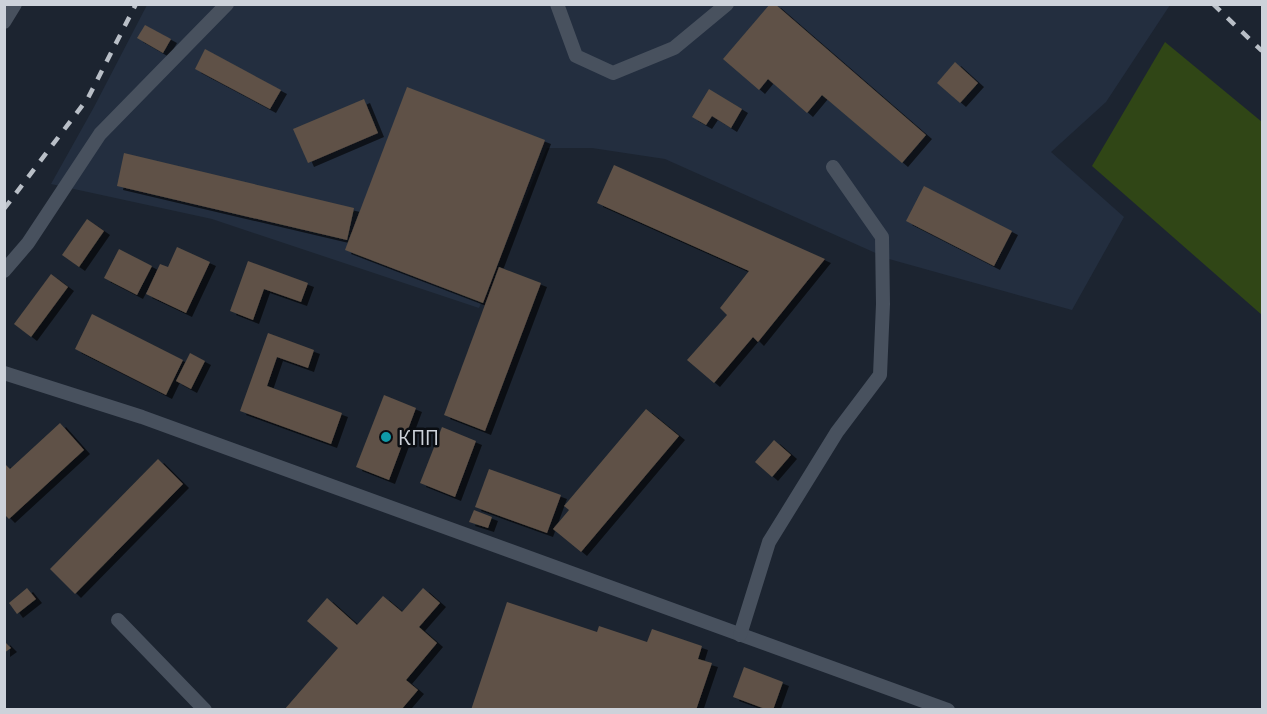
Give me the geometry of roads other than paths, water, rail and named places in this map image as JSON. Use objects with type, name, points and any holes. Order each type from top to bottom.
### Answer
[{"type":"lane","points":[[4,22],[15,4]]},
{"type":"lane","points":[[4,271],[28,243],[100,134],[227,4]]},
{"type":"lane","points":[[556,4],[576,56],[613,73],[674,48],[727,4]]},
{"type":"lane","points":[[740,635],[769,542],[837,432],[880,375],[883,304],[882,237],[833,167]]},
{"type":"lane","points":[[4,373],[142,417],[948,710]]},
{"type":"lane","points":[[118,620],[205,710]]},
{"type":"railway","points":[[4,209],[88,98],[136,4]]},
{"type":"railway","points":[[1213,4],[1262,51]]},
{"type":"place","name":"КПП","points":[[386,437]]}]
